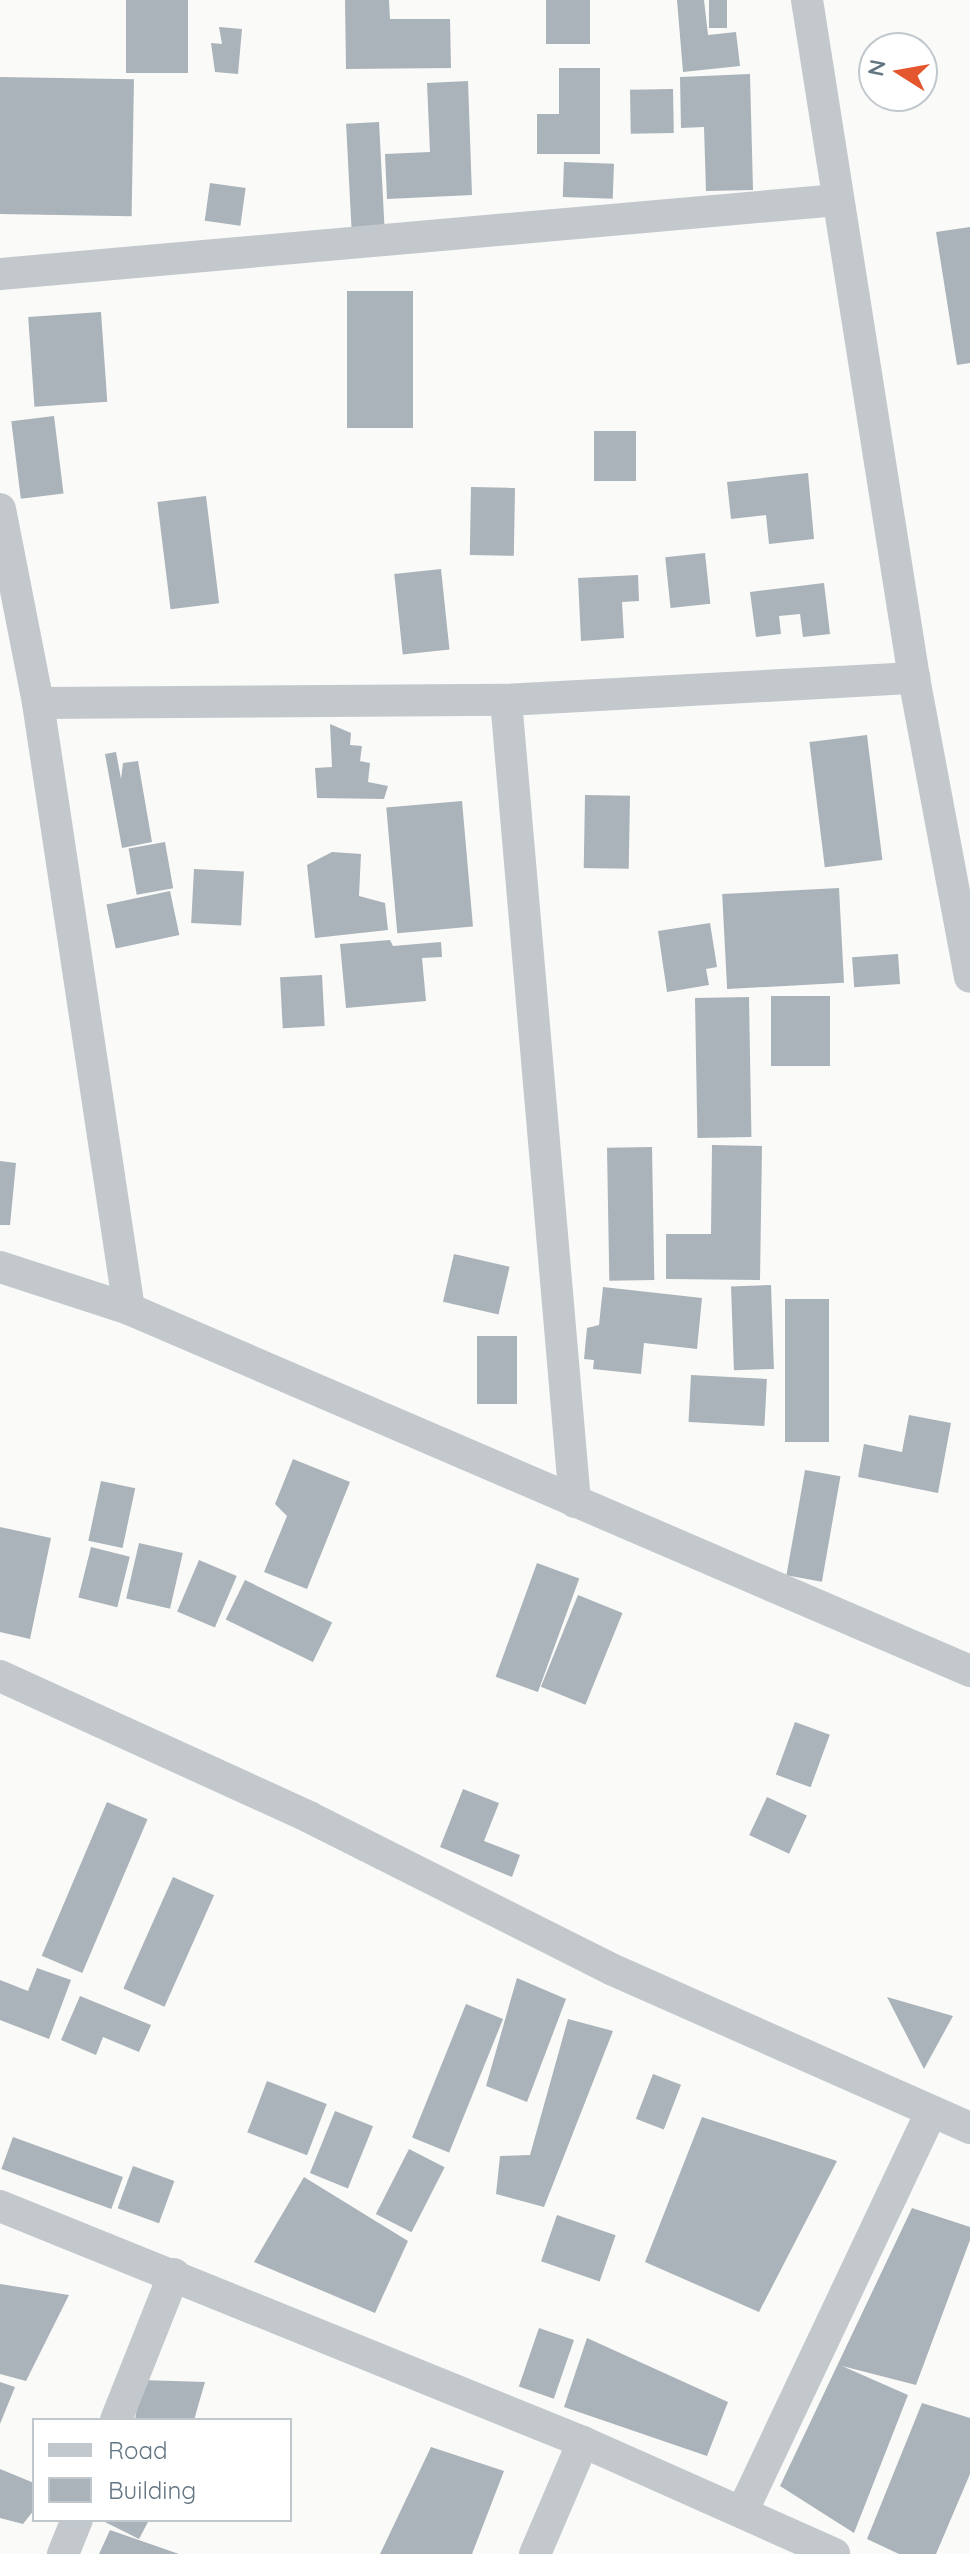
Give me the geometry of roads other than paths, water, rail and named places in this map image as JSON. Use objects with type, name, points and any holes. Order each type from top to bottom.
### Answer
[{"type":"street","points":[[807,0],[914,678],[970,977]]},
{"type":"street","points":[[0,274],[838,200]]},
{"type":"street","points":[[0,509],[38,703],[129,1309]]},
{"type":"street","points":[[38,703],[506,700],[914,678]]},
{"type":"street","points":[[506,700],[575,1502]]},
{"type":"street","points":[[0,1267],[129,1309],[970,1671]]},
{"type":"street","points":[[0,1676],[309,1817],[611,1969],[970,2128]]},
{"type":"street","points":[[743,2510],[932,2111]]},
{"type":"street","points":[[0,2206],[583,2442],[743,2510],[834,2554]]},
{"type":"street","points":[[117,2418],[174,2274]]},
{"type":"street","points":[[535,2554],[583,2442]]},
{"type":"street","points":[[63,2554],[76,2522]]}]
